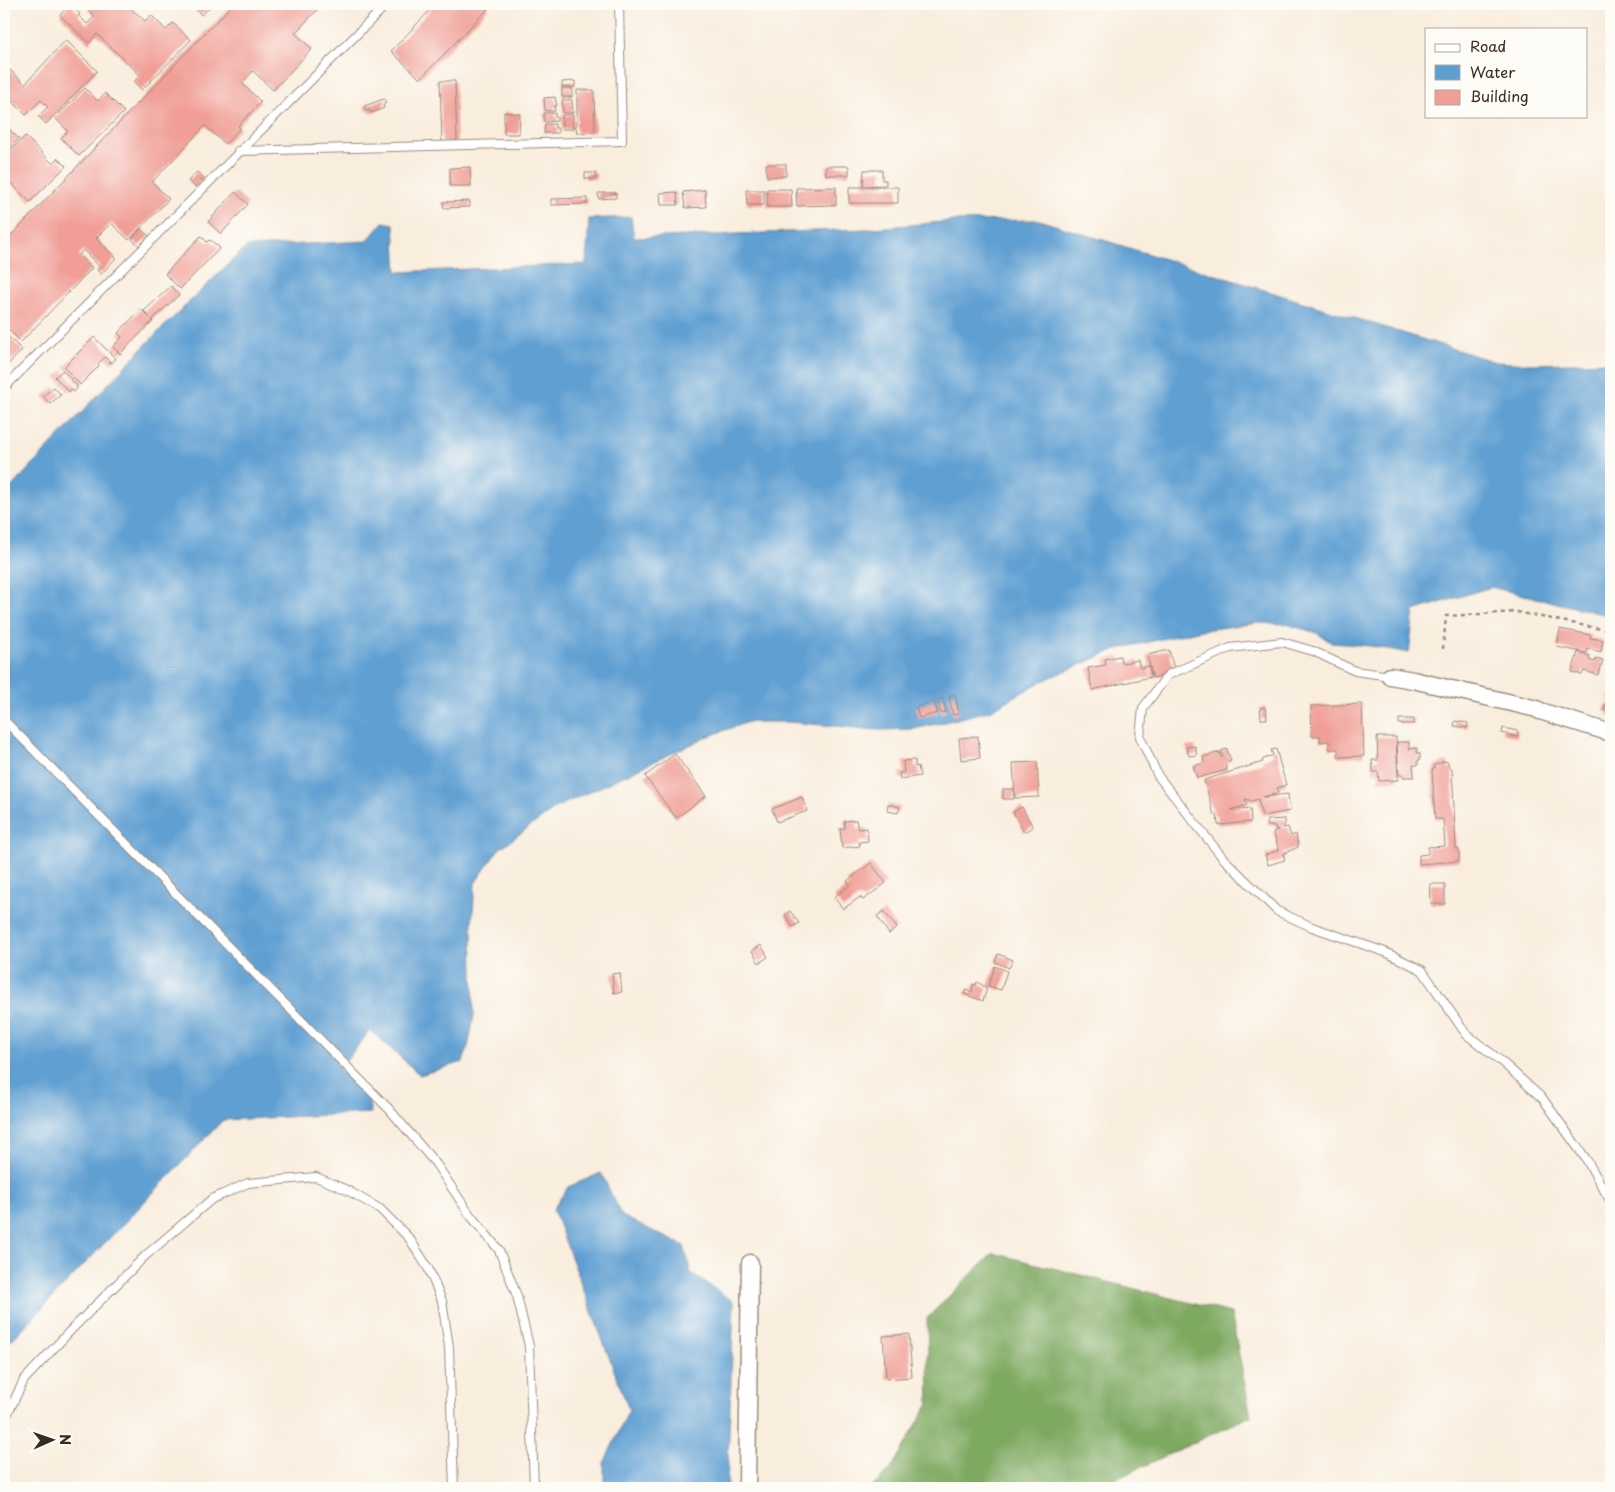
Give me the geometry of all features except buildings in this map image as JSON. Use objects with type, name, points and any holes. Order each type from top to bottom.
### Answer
[{"type":"street","points":[[1390,676],[1537,709],[1611,733]]},
{"type":"street","points":[[747,1488],[750,1263]]},
{"type":"lane","points":[[4,388],[238,151],[387,4]]},
{"type":"lane","points":[[238,151],[622,141],[619,4]]},
{"type":"lane","points":[[1390,676],[1355,671],[1313,652],[1282,642],[1230,648],[1168,675],[1143,708],[1140,737],[1158,776],[1198,828],[1223,858],[1277,911],[1312,927],[1385,952],[1422,970],[1466,1034],[1502,1062],[1543,1099],[1586,1159],[1611,1202]]},
{"type":"lane","points":[[4,720],[389,1109],[436,1164],[470,1215],[499,1250],[516,1296],[528,1346],[534,1488]]},
{"type":"lane","points":[[4,1421],[24,1380],[64,1337],[145,1256],[212,1199],[248,1183],[316,1177],[345,1189],[380,1209],[409,1238],[431,1276],[442,1300],[449,1347],[454,1488]]},
{"type":"path","points":[[1443,649],[1446,616],[1517,612],[1611,631]]},
{"type":"green space","points":[[993,1253],[1231,1313],[1251,1416],[1097,1488],[871,1488],[891,1469],[929,1403],[927,1318]]},
{"type":"water","points":[[631,217],[634,238],[865,229],[953,221],[1039,220],[1496,362],[1531,364],[1611,362],[1611,616],[1491,587],[1414,611],[1409,653],[1371,646],[1332,643],[1317,633],[1286,624],[1259,623],[1202,630],[1117,649],[1042,681],[992,710],[914,729],[879,730],[789,722],[748,722],[709,736],[557,807],[499,849],[475,883],[472,925],[474,1016],[463,1062],[420,1075],[370,1030],[339,1070],[367,1094],[371,1113],[223,1120],[4,1348],[4,495],[148,342],[246,247],[367,241],[383,222],[394,224],[397,272],[586,264],[589,219]]},
{"type":"water","points":[[601,1173],[622,1216],[684,1246],[691,1273],[734,1302],[727,1488],[604,1488],[604,1463],[629,1410],[553,1209],[568,1187]]}]
